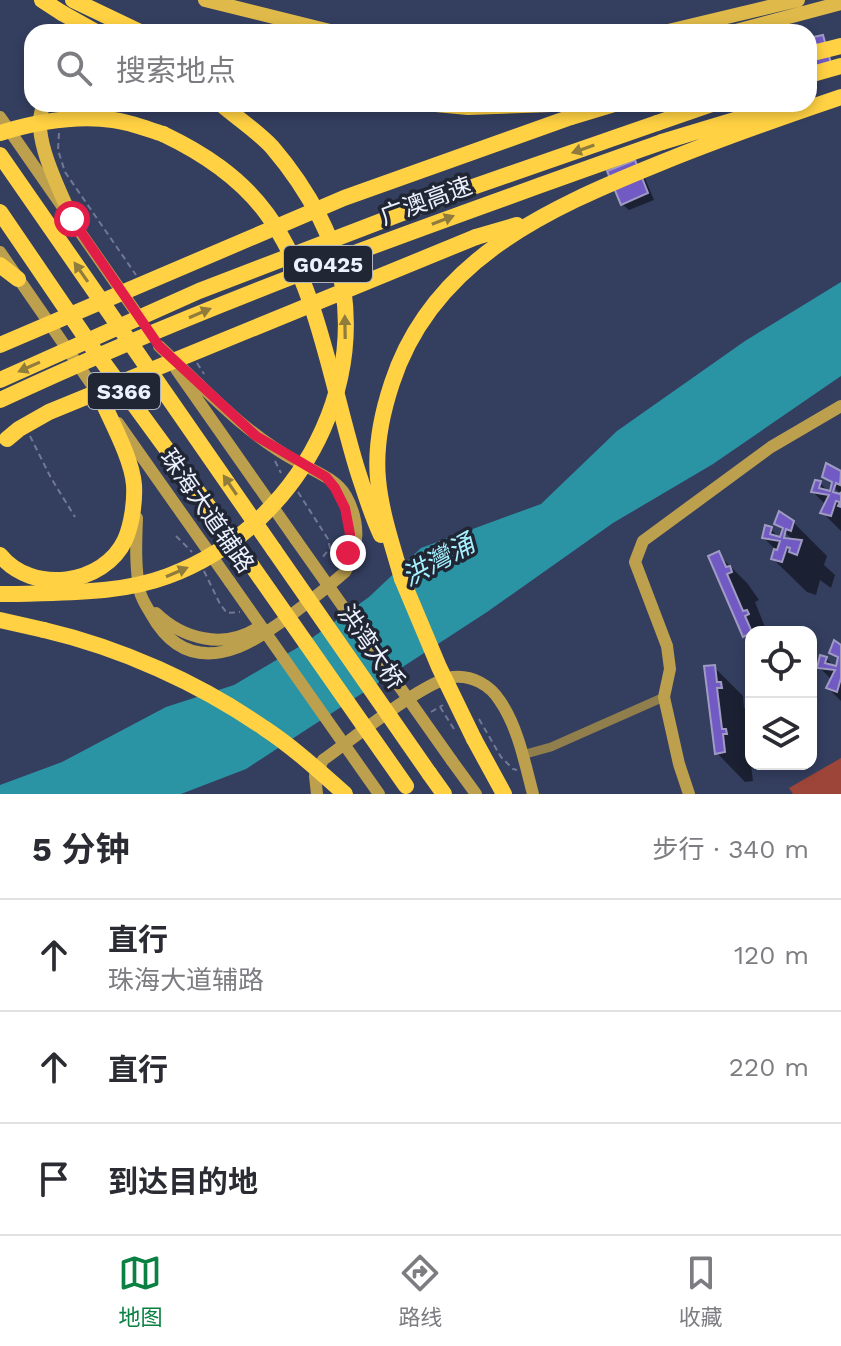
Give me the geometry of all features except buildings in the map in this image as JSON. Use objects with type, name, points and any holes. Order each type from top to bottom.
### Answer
[{"type":"highway","points":[[42,0],[118,24]]},
{"type":"highway","points":[[68,6],[87,24]]},
{"type":"highway","points":[[817,52],[841,46]]},
{"type":"highway","points":[[817,73],[841,66]]},
{"type":"highway","points":[[817,96],[841,89]]},
{"type":"highway","points":[[817,105],[841,97]]},
{"type":"highway","points":[[9,594],[119,589],[167,576],[208,558],[248,528],[289,488],[317,445],[336,402],[345,352],[344,294],[333,249],[314,208],[271,146],[231,112]]},
{"type":"highway","points":[[0,345],[344,198],[588,112]]},
{"type":"highway","name":"广澳高速","points":[[0,380],[199,291],[444,197],[689,112]]},
{"type":"highway","name":"广澳高速","points":[[0,400],[207,310],[446,218],[662,142],[761,112]]},
{"type":"highway","points":[[4,443],[49,412],[476,237],[531,221],[720,138],[797,112]]},
{"type":"highway","points":[[0,133],[31,124],[114,120],[163,134],[198,150],[234,178],[267,214],[287,247],[310,305],[345,430],[402,579],[439,667],[504,794]]},
{"type":"highway","name":"洪湾大桥","points":[[0,155],[444,794]]},
{"type":"highway","name":"S366","points":[[0,212],[92,347],[252,566],[409,790]]},
{"type":"highway","points":[[379,519],[379,440],[386,400],[400,358],[421,319],[445,289],[481,257],[531,221]]},
{"type":"highway","points":[[0,265],[18,279]]},
{"type":"highway","points":[[0,555],[25,575],[47,581],[79,578],[112,559],[125,539],[132,514],[134,482],[101,398]]},
{"type":"highway","points":[[0,620],[76,637],[145,664],[221,702],[263,727],[345,794]]},
{"type":"main road","points":[[205,0],[302,24]]},
{"type":"main road","points":[[698,24],[798,0]]},
{"type":"main road","points":[[762,24],[841,3]]},
{"type":"main road","points":[[40,112],[40,132],[46,156],[72,219]]},
{"type":"main road","points":[[0,117],[476,794]]},
{"type":"main road","name":"珠海大道辅路","points":[[0,252],[379,794]]},
{"type":"main road","points":[[134,482],[137,501],[136,569],[141,596],[170,627],[193,636],[211,640],[246,635],[327,578],[348,553],[350,534],[345,508],[326,477],[256,436],[159,346]]},
{"type":"main road","points":[[689,794],[664,697],[670,669],[667,646],[635,562],[643,541],[771,447],[841,406]]},
{"type":"main road","points":[[318,793],[315,776],[323,760],[430,685],[451,677],[467,677],[485,684],[500,700],[522,755],[533,794]]},
{"type":"street","points":[[522,755],[551,747],[664,697]]},
{"type":"path","points":[[31,438],[75,517]]},
{"type":"path","points":[[439,706],[454,728]]},
{"type":"shaded area","points":[[841,758],[841,794],[793,794],[789,788]]},
{"type":"water","name":"洪灣涌","points":[[841,282],[841,376],[713,464],[613,523],[487,612],[246,769],[181,794],[0,794],[0,785],[62,762],[166,707],[234,685],[302,645],[369,597],[421,548],[541,504],[617,431],[745,341]]},
{"type":"route","points":[[72,219],[159,346],[256,436],[326,477],[345,508],[350,534],[348,553]]}]
